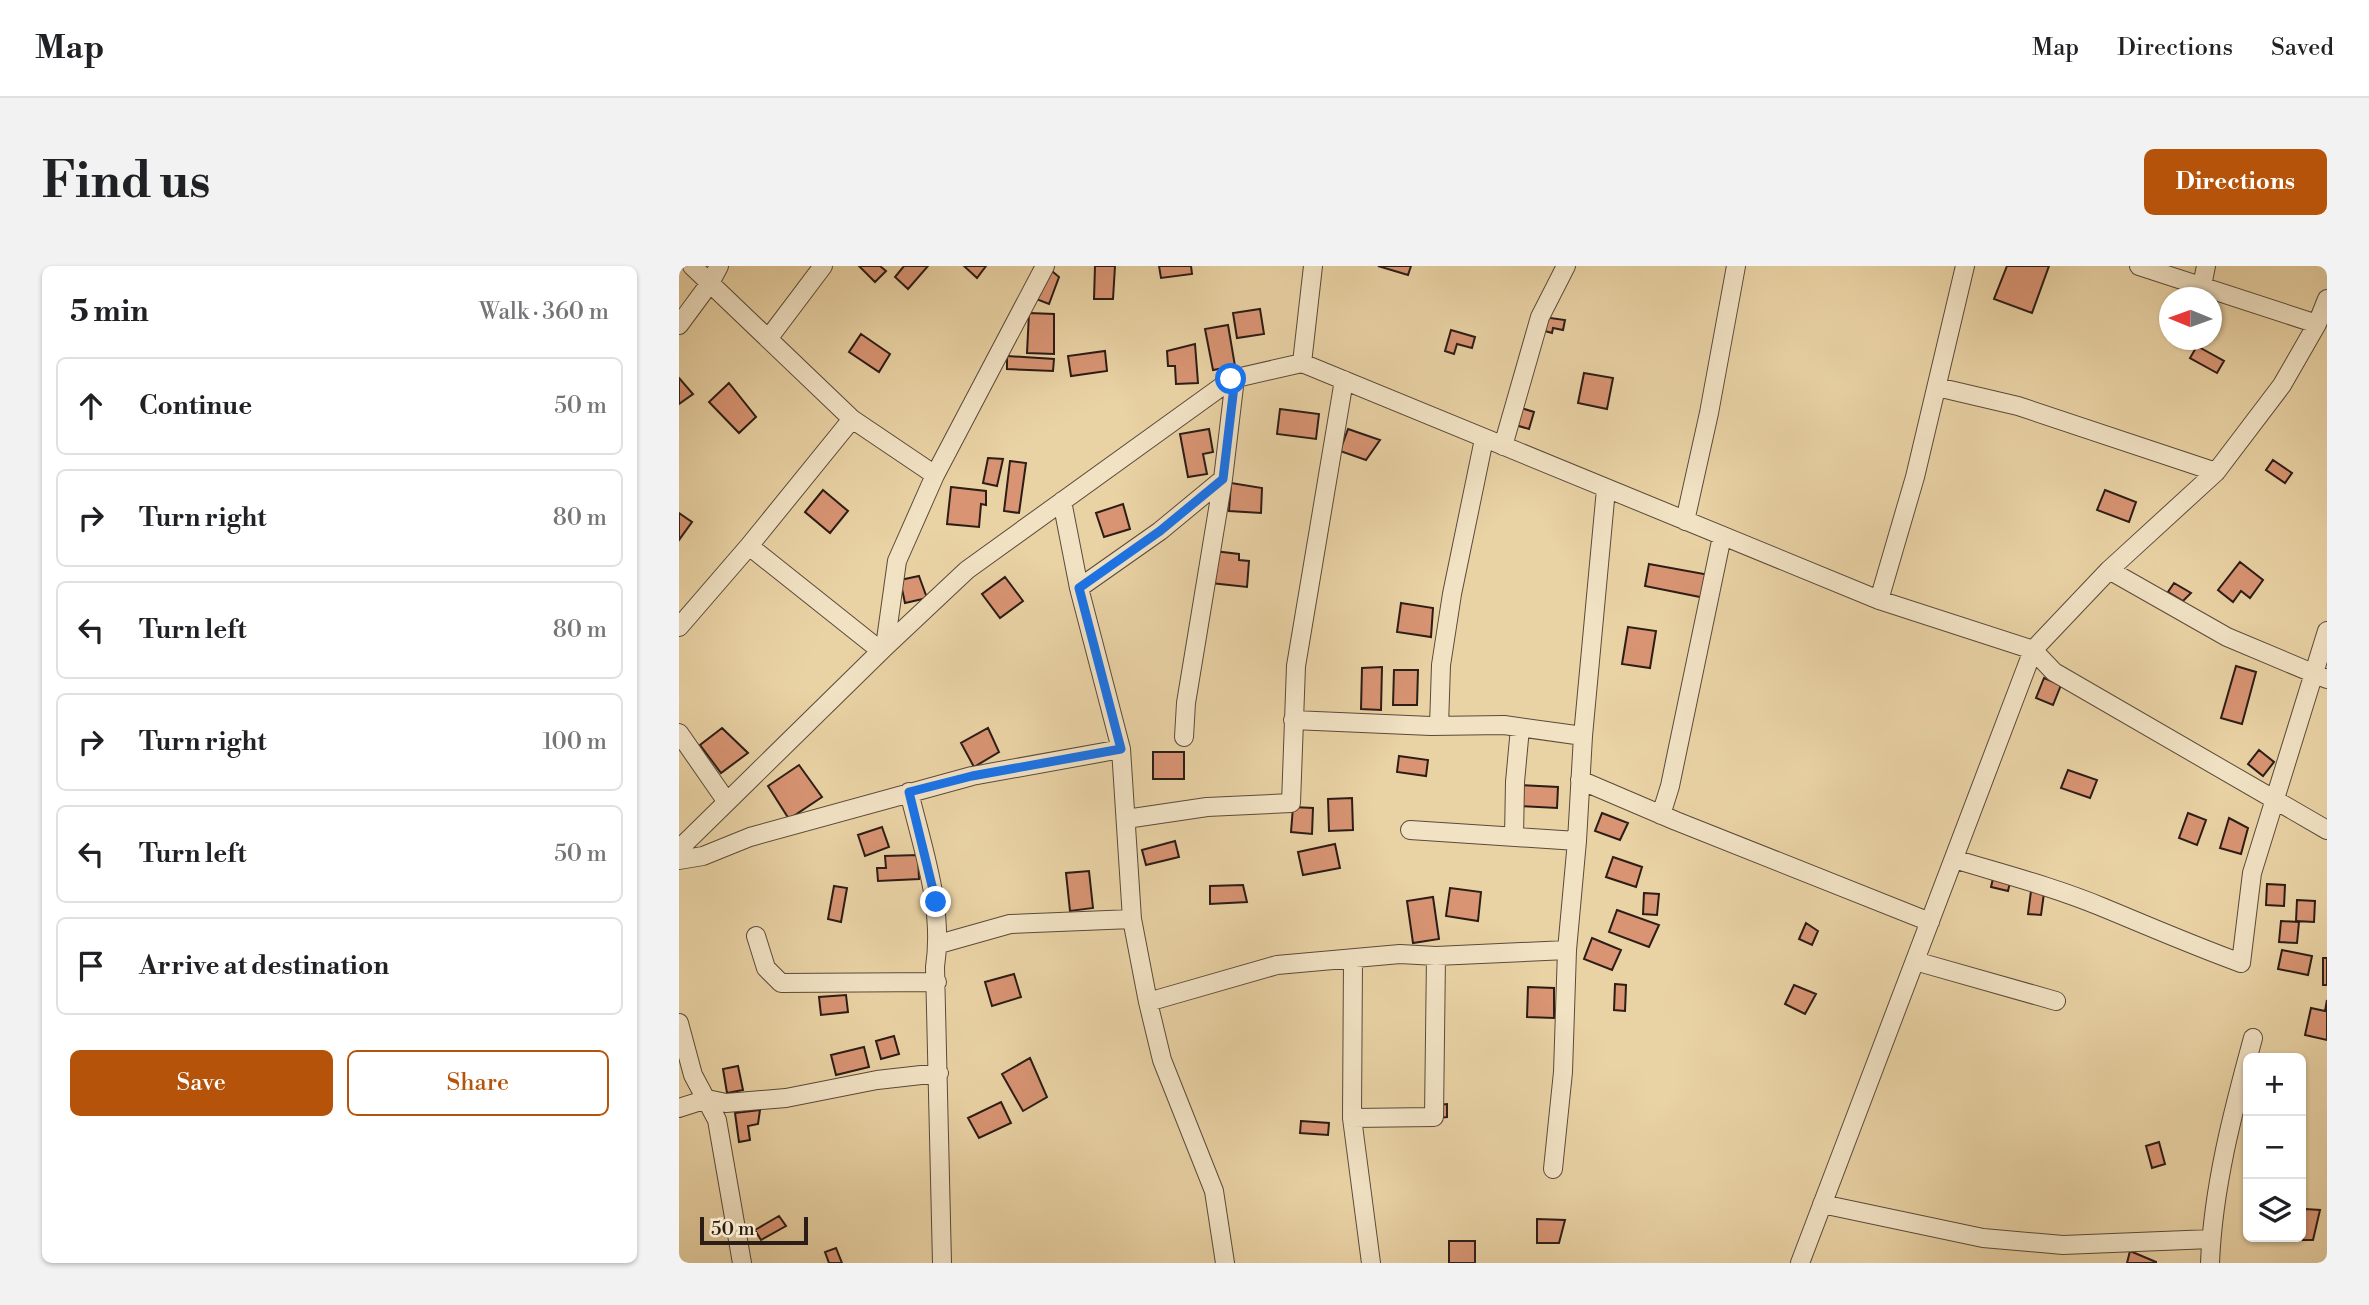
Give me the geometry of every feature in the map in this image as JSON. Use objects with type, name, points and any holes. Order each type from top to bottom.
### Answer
[{"type":"street","points":[[692,266],[852,419],[935,475]]},
{"type":"street","points":[[679,325],[719,266]]},
{"type":"street","points":[[768,339],[823,266]]},
{"type":"street","points":[[883,649],[897,561],[935,475],[1045,266]]},
{"type":"street","points":[[1302,363],[1313,266]]},
{"type":"street","points":[[1503,446],[1540,317],[1566,266]]},
{"type":"street","points":[[1685,522],[1709,413],[1736,266]]},
{"type":"street","points":[[1879,600],[1915,477],[1965,266]]},
{"type":"street","points":[[1800,1263],[2033,650],[2109,570],[2216,472],[2282,385],[2323,312],[2201,286],[2139,266]]},
{"type":"street","points":[[2201,286],[2206,266]]},
{"type":"street","points":[[679,849],[967,570],[1235,378],[1302,363],[1879,600],[2033,650],[2054,672],[2274,802],[2327,830]]},
{"type":"street","points":[[1184,737],[1186,703],[1223,479],[1235,378]]},
{"type":"street","points":[[1126,819],[1207,807],[1291,803],[1296,666],[1344,380]]},
{"type":"street","points":[[1937,387],[2018,406],[2216,472]]},
{"type":"street","points":[[679,627],[852,419]]},
{"type":"street","points":[[1439,726],[1441,666],[1452,594],[1484,439]]},
{"type":"street","points":[[1079,588],[1160,531],[1223,479]]},
{"type":"street","points":[[1553,1169],[1563,1072],[1567,950],[1583,736],[1607,489]]},
{"type":"street","points":[[1062,501],[1079,588],[1121,749],[1132,919],[1148,1002],[1162,1060],[1213,1191],[1225,1263]]},
{"type":"street","points":[[1661,815],[1670,786],[1722,536]]},
{"type":"street","points":[[749,546],[883,649]]},
{"type":"street","points":[[2109,570],[2227,637],[2321,677]]},
{"type":"street","points":[[1954,859],[2069,895],[2241,963],[2252,873],[2274,802],[2321,677],[2327,631]]},
{"type":"street","points":[[1293,720],[1439,726],[1504,725],[1583,736]]},
{"type":"street","points":[[1514,837],[1520,727]]},
{"type":"street","points":[[679,733],[727,802]]},
{"type":"street","points":[[679,860],[703,856],[750,837],[972,776],[1121,749]]},
{"type":"street","points":[[1580,780],[1930,922]]},
{"type":"street","points":[[909,792],[936,902],[939,944],[935,967],[942,1263]]},
{"type":"street","points":[[1410,830],[1577,841]]},
{"type":"street","points":[[939,944],[1010,924],[1132,919]]},
{"type":"street","points":[[756,936],[766,968],[781,983],[937,982]]},
{"type":"street","points":[[1148,1002],[1277,965],[1400,954],[1436,956],[1567,950]]},
{"type":"street","points":[[1352,1118],[1434,1117],[1436,956]]},
{"type":"street","points":[[1353,959],[1352,1118],[1371,1263]]},
{"type":"street","points":[[1915,961],[2056,1001]]},
{"type":"street","points":[[679,1023],[693,1075],[717,1120],[742,1263]]},
{"type":"street","points":[[2210,1263],[2211,1239],[2234,1110],[2253,1038]]},
{"type":"street","points":[[679,1108],[707,1099],[726,1103],[786,1098],[877,1080],[939,1073]]},
{"type":"street","points":[[1822,1204],[1983,1238],[2063,1245],[2211,1239]]},
{"type":"building","points":[[859,266],[880,266],[886,271],[875,282]]},
{"type":"building","points":[[904,266],[928,266],[908,289],[895,277]]},
{"type":"building","points":[[964,266],[986,266],[977,278]]},
{"type":"building","points":[[1046,266],[1059,277],[1049,304],[1031,297]]},
{"type":"building","points":[[1095,266],[1115,266],[1113,299],[1094,299]]},
{"type":"building","points":[[1159,266],[1191,266],[1192,274],[1161,278]]},
{"type":"building","points":[[1378,266],[1411,266],[1408,275]]},
{"type":"building","points":[[2007,266],[2049,266],[2032,313],[1994,299]]},
{"type":"building","points":[[1260,309],[1264,334],[1237,338],[1233,313]]},
{"type":"building","points":[[1029,313],[1054,314],[1054,354],[1027,353]]},
{"type":"building","points":[[1543,317],[1565,320],[1563,330],[1553,328],[1552,333],[1541,330]]},
{"type":"building","points":[[1228,325],[1235,366],[1213,370],[1205,329]]},
{"type":"building","points":[[1451,330],[1475,337],[1472,348],[1457,344],[1454,354],[1445,351]]},
{"type":"building","points":[[861,334],[890,354],[879,372],[849,352]]},
{"type":"building","points":[[1195,344],[1198,383],[1176,384],[1175,366],[1168,366],[1167,351]]},
{"type":"building","points":[[2195,350],[2204,350],[2224,361],[2217,373],[2190,358]]},
{"type":"building","points":[[1105,351],[1107,371],[1071,376],[1068,356]]},
{"type":"building","points":[[1007,356],[1054,359],[1053,371],[1007,369]]},
{"type":"building","points":[[1584,373],[1613,378],[1607,409],[1578,403]]},
{"type":"building","points":[[679,378],[693,394],[679,404]]},
{"type":"building","points":[[729,383],[756,417],[739,433],[709,402]]},
{"type":"building","points":[[1518,407],[1534,412],[1529,429],[1512,424]]},
{"type":"building","points":[[1280,409],[1319,414],[1316,439],[1277,434]]},
{"type":"building","points":[[1209,429],[1213,452],[1203,454],[1207,474],[1188,477],[1180,434]]},
{"type":"building","points":[[1348,429],[1380,440],[1366,460],[1340,451]]},
{"type":"building","points":[[988,458],[1003,459],[997,486],[983,483]]},
{"type":"building","points":[[2273,460],[2292,473],[2285,483],[2266,470]]},
{"type":"building","points":[[1010,461],[1026,463],[1019,513],[1004,511]]},
{"type":"building","points":[[1231,483],[1262,488],[1261,513],[1229,511]]},
{"type":"building","points":[[951,487],[986,491],[986,505],[981,504],[979,527],[947,524]]},
{"type":"building","points":[[823,490],[848,511],[830,533],[805,512]]},
{"type":"building","points":[[2105,490],[2136,502],[2129,522],[2097,510]]},
{"type":"building","points":[[1123,504],[1130,529],[1104,537],[1096,513]]},
{"type":"building","points":[[679,513],[692,522],[679,540]]},
{"type":"building","points":[[1214,551],[1239,554],[1239,560],[1249,561],[1247,587],[1211,583]]},
{"type":"building","points":[[2240,562],[2263,580],[2250,598],[2241,591],[2233,602],[2218,590]]},
{"type":"building","points":[[1649,564],[1715,576],[1710,599],[1645,586]]},
{"type":"building","points":[[919,576],[927,598],[905,603],[900,580]]},
{"type":"building","points":[[1005,577],[1023,601],[1000,618],[982,594]]},
{"type":"building","points":[[2174,583],[2191,593],[2183,601],[2168,592]]},
{"type":"building","points":[[1401,603],[1433,608],[1431,637],[1397,632]]},
{"type":"building","points":[[1628,627],[1656,631],[1650,668],[1622,664]]},
{"type":"building","points":[[2236,666],[2256,672],[2242,724],[2221,718]]},
{"type":"building","points":[[1382,667],[1381,710],[1361,709],[1362,668]]},
{"type":"building","points":[[1394,670],[1418,670],[1417,705],[1393,705]]},
{"type":"building","points":[[2044,678],[2061,685],[2053,705],[2036,698]]},
{"type":"building","points":[[722,728],[748,753],[721,773],[700,745]]},
{"type":"building","points":[[988,728],[999,752],[974,767],[961,743]]},
{"type":"building","points":[[2259,750],[2274,762],[2263,776],[2248,764]]},
{"type":"building","points":[[1153,752],[1184,752],[1184,779],[1153,779]]},
{"type":"building","points":[[1399,756],[1428,760],[1426,776],[1397,772]]},
{"type":"building","points":[[799,765],[822,797],[789,819],[768,786]]},
{"type":"building","points":[[2068,770],[2097,780],[2090,798],[2061,788]]},
{"type":"building","points":[[1518,785],[1558,787],[1557,808],[1517,806]]},
{"type":"building","points":[[1352,798],[1353,830],[1329,831],[1328,799]]},
{"type":"building","points":[[1293,807],[1313,808],[1312,834],[1291,832]]},
{"type":"building","points":[[1602,813],[1628,823],[1620,840],[1595,831]]},
{"type":"building","points":[[2188,813],[2206,820],[2197,845],[2179,838]]},
{"type":"building","points":[[2229,818],[2248,828],[2241,854],[2220,848]]},
{"type":"building","points":[[882,827],[889,847],[865,856],[858,835]]},
{"type":"building","points":[[1175,841],[1179,857],[1146,865],[1142,850]]},
{"type":"building","points":[[1335,844],[1340,868],[1303,875],[1298,852]]},
{"type":"building","points":[[918,855],[919,879],[878,881],[877,868],[886,868],[885,856]]},
{"type":"building","points":[[1613,857],[1642,867],[1636,887],[1606,877]]},
{"type":"building","points":[[1089,871],[1093,908],[1070,911],[1066,873]]},
{"type":"building","points":[[1994,874],[2011,878],[2008,891],[1991,887]]},
{"type":"building","points":[[2267,884],[2285,885],[2284,906],[2266,905]]},
{"type":"building","points":[[1243,885],[1247,902],[1210,904],[1210,886]]},
{"type":"building","points":[[834,886],[847,888],[841,922],[828,919]]},
{"type":"building","points":[[1450,888],[1481,892],[1478,921],[1446,916]]},
{"type":"building","points":[[2031,891],[2044,893],[2041,915],[2028,914]]},
{"type":"building","points":[[1644,893],[1659,894],[1657,915],[1643,914]]},
{"type":"building","points":[[1433,897],[1439,939],[1413,943],[1407,901]]},
{"type":"building","points":[[2297,900],[2315,901],[2314,922],[2296,921]]},
{"type":"building","points":[[1617,910],[1659,925],[1649,947],[1609,932]]},
{"type":"building","points":[[2281,921],[2299,922],[2297,943],[2279,942]]},
{"type":"building","points":[[1806,923],[1818,931],[1812,945],[1799,939]]},
{"type":"building","points":[[1592,938],[1621,950],[1612,970],[1584,959]]},
{"type":"building","points":[[2282,950],[2312,956],[2308,975],[2278,969]]},
{"type":"building","points":[[2323,958],[2327,958],[2327,985],[2323,985]]},
{"type":"building","points":[[1014,974],[1021,997],[992,1006],[985,982]]},
{"type":"building","points":[[1615,984],[1626,985],[1625,1011],[1614,1010]]},
{"type":"building","points":[[1794,985],[1816,994],[1805,1014],[1785,1004]]},
{"type":"building","points":[[1528,987],[1554,988],[1554,1018],[1527,1017]]},
{"type":"building","points":[[846,995],[848,1012],[821,1015],[819,997]]},
{"type":"building","points":[[2327,1000],[2327,1040],[2305,1035],[2311,1008],[2325,1011]]},
{"type":"building","points":[[894,1036],[899,1054],[881,1059],[876,1041]]},
{"type":"building","points":[[864,1047],[869,1067],[836,1075],[831,1055]]},
{"type":"building","points":[[1030,1058],[1047,1097],[1023,1111],[1002,1074]]},
{"type":"building","points":[[738,1066],[743,1090],[727,1093],[723,1069]]},
{"type":"building","points":[[1001,1102],[1011,1123],[979,1138],[968,1118]]},
{"type":"building","points":[[1447,1104],[1447,1117],[1438,1118],[1436,1105]]},
{"type":"building","points":[[760,1110],[758,1124],[748,1126],[750,1140],[739,1142],[735,1113]]},
{"type":"building","points":[[1301,1121],[1329,1123],[1328,1135],[1300,1133]]},
{"type":"building","points":[[2159,1142],[2165,1164],[2152,1168],[2146,1146]]},
{"type":"building","points":[[2306,1209],[2320,1210],[2313,1240],[2306,1240]]},
{"type":"building","points":[[779,1216],[786,1226],[761,1240],[755,1230]]},
{"type":"building","points":[[1537,1219],[1565,1220],[1559,1243],[1537,1243]]},
{"type":"building","points":[[1449,1241],[1475,1241],[1475,1263],[1449,1263]]},
{"type":"building","points":[[836,1248],[842,1263],[829,1263],[825,1252]]},
{"type":"building","points":[[2130,1251],[2156,1262],[2156,1263],[2127,1263]]},
{"type":"route","points":[[936,902],[909,792],[972,776],[1121,749],[1079,588],[1160,531],[1223,479],[1235,378],[1231,379]]}]
